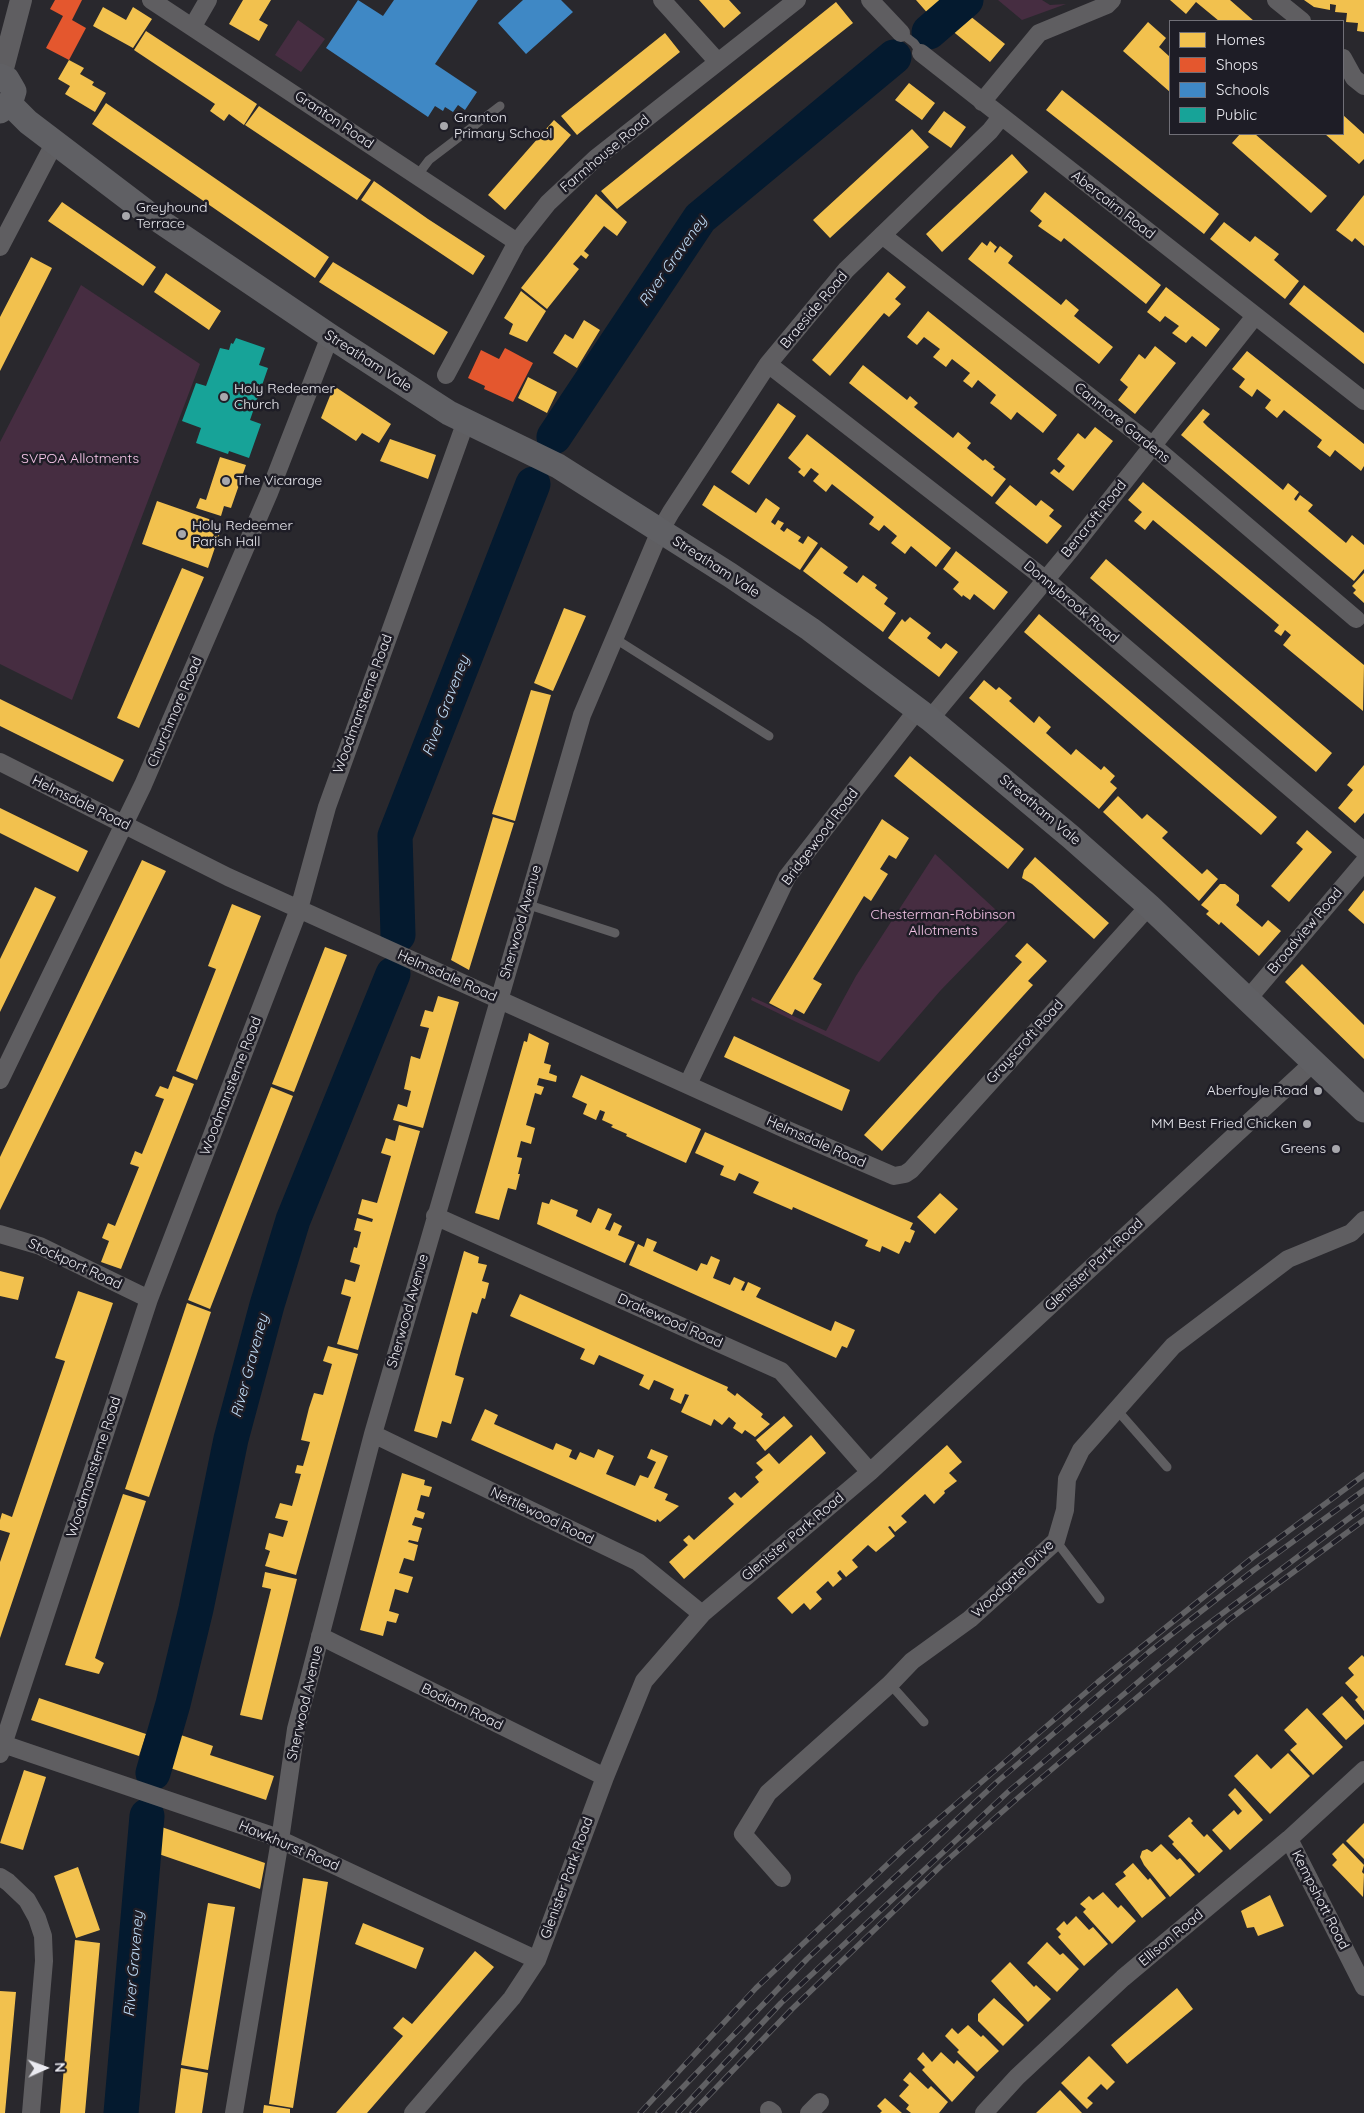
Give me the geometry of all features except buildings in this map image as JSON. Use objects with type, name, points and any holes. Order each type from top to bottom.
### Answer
[{"type":"main road","points":[[0,76],[12,84],[13,98],[5,108]]},
{"type":"main road","name":"Streatham Vale","points":[[5,108],[25,120],[183,238],[435,404],[558,466],[810,629],[924,714],[1072,837],[1149,906],[1364,1110]]},
{"type":"street","points":[[0,76],[20,0]]},
{"type":"street","name":"Granton Road","points":[[151,0],[517,242]]},
{"type":"street","points":[[193,26],[208,0]]},
{"type":"street","points":[[662,0],[718,62]]},
{"type":"street","name":"Farmhouse Road","points":[[446,375],[517,242],[548,203],[596,158],[797,0]]},
{"type":"street","name":"Abercairn Road","points":[[870,0],[901,33]]},
{"type":"street","points":[[982,102],[1039,33],[1107,5],[1112,0]]},
{"type":"street","points":[[1276,0],[1301,20]]},
{"type":"street","name":"Abercairn Road","points":[[921,52],[1001,117],[1364,401]]},
{"type":"street","points":[[1344,60],[1354,78],[1364,86]]},
{"type":"street","name":"Braeside Road","points":[[660,531],[768,364],[846,270],[990,131],[1001,117]]},
{"type":"street","points":[[0,248],[55,142]]},
{"type":"street","name":"Canmore Gardens","points":[[882,235],[1152,445],[1356,619]]},
{"type":"street","name":"Bencroft Road","points":[[924,714],[1046,579],[1255,316]]},
{"type":"street","name":"Churchmore Road","points":[[0,1080],[143,786],[234,575],[330,336]]},
{"type":"street","name":"Donnybrook Road","points":[[768,364],[1046,579],[1364,851]]},
{"type":"street","name":"Woodmansterne Road","points":[[2,1749],[5,1718],[149,1299],[300,909],[327,807],[457,440],[466,421]]},
{"type":"street","name":"Sherwood Avenue","points":[[234,2113],[280,1840],[296,1729],[373,1434],[582,714],[660,531]]},
{"type":"street","name":"Bridgewood Road","points":[[688,1084],[787,878],[924,714]]},
{"type":"street","name":"Helmsdale Road","points":[[0,762],[228,877],[886,1173],[900,1176]]},
{"type":"street","name":"Broadview Road","points":[[1247,1000],[1364,862]]},
{"type":"street","name":"Grayscroft Road","points":[[900,1176],[911,1170],[1149,906]]},
{"type":"street","name":"Glenister Park Road","points":[[413,2113],[512,1998],[538,1960],[605,1777],[644,1681],[702,1614],[870,1472],[1294,1083],[1314,1062]]},
{"type":"street","name":"Drakewood Road","points":[[435,1216],[782,1371],[870,1472]]},
{"type":"street","name":"Woodgate Drive","points":[[782,1878],[743,1834],[768,1793],[890,1684],[912,1661],[970,1619],[1056,1541],[1065,1510],[1067,1480],[1081,1450],[1173,1346],[1288,1259],[1351,1233],[1364,1220]]},
{"type":"street","name":"Stockport Road","points":[[0,1234],[40,1246],[149,1299]]},
{"type":"street","name":"Nettlewood Road","points":[[373,1434],[638,1562],[702,1614]]},
{"type":"street","name":"Bodiam Road","points":[[320,1636],[605,1777]]},
{"type":"street","name":"Hawkhurst Road","points":[[2,1749],[270,1835],[538,1960]]},
{"type":"street","name":"Ellison Road","points":[[984,2113],[1018,2077],[1122,1978],[1289,1839],[1364,1770]]},
{"type":"street","name":"Kempshott Road","points":[[1289,1839],[1364,1987]]},
{"type":"street","points":[[0,1877],[27,1900],[37,1918],[43,1936],[44,1961],[31,2113]]},
{"type":"lane","name":"Abercairn Road","points":[[901,33],[914,43],[921,52]]},
{"type":"lane","points":[[417,176],[429,160],[500,106]]},
{"type":"lane","points":[[613,638],[769,736]]},
{"type":"lane","points":[[526,904],[615,933]]},
{"type":"lane","points":[[1116,1410],[1167,1467]]},
{"type":"lane","points":[[1056,1541],[1100,1599]]},
{"type":"lane","points":[[890,1684],[924,1722]]},
{"type":"green space","points":[[998,0],[1042,0],[1050,5],[1066,4],[1022,20]]},
{"type":"green space","points":[[298,20],[325,39],[301,72],[275,55]]},
{"type":"green space","name":"SVPOA Allotments","points":[[81,285],[200,364],[72,700],[0,664],[0,442]]},
{"type":"green space","name":"Chesterman-Robinson Allotments","points":[[935,854],[1008,921],[940,991],[879,1062],[751,1000],[752,997],[826,1031],[856,976]]},
{"type":"waterway","name":"River Graveney","points":[[929,32],[966,0]]},
{"type":"waterway","name":"River Graveney","points":[[554,437],[700,218],[894,57]]},
{"type":"waterway","name":"River Graveney","points":[[398,935],[395,836],[533,484]]},
{"type":"waterway","name":"River Graveney","points":[[153,1773],[173,1704],[196,1609],[231,1439],[267,1305],[293,1220],[393,974]]},
{"type":"waterway","name":"River Graveney","points":[[121,2113],[147,1816]]},
{"type":"railway","points":[[640,2113],[756,1988],[907,1846],[1098,1682],[1252,1558],[1364,1475]]},
{"type":"railway","points":[[658,2113],[807,1959],[998,1781],[1149,1652],[1254,1570],[1364,1490]]},
{"type":"railway","points":[[678,2113],[781,2003],[1009,1791],[1195,1634],[1364,1507]]},
{"type":"railway","points":[[692,2113],[792,2009],[944,1863],[1019,1797],[1230,1619],[1364,1520]]},
{"type":"place","name":"Granton Primary School","points":[[444,126]]},
{"type":"place","name":"Greyhound Terrace","points":[[126,216]]},
{"type":"place","name":"Holy Redeemer Church","points":[[224,397]]},
{"type":"place","name":"The Vicarage","points":[[226,481]]},
{"type":"place","name":"Holy Redeemer Parish Hall","points":[[182,534]]},
{"type":"place","name":"Aberfoyle Road","points":[[1318,1091]]},
{"type":"place","name":"MM Best Fried Chicken","points":[[1307,1124]]},
{"type":"place","name":"Greens","points":[[1336,1149]]}]
